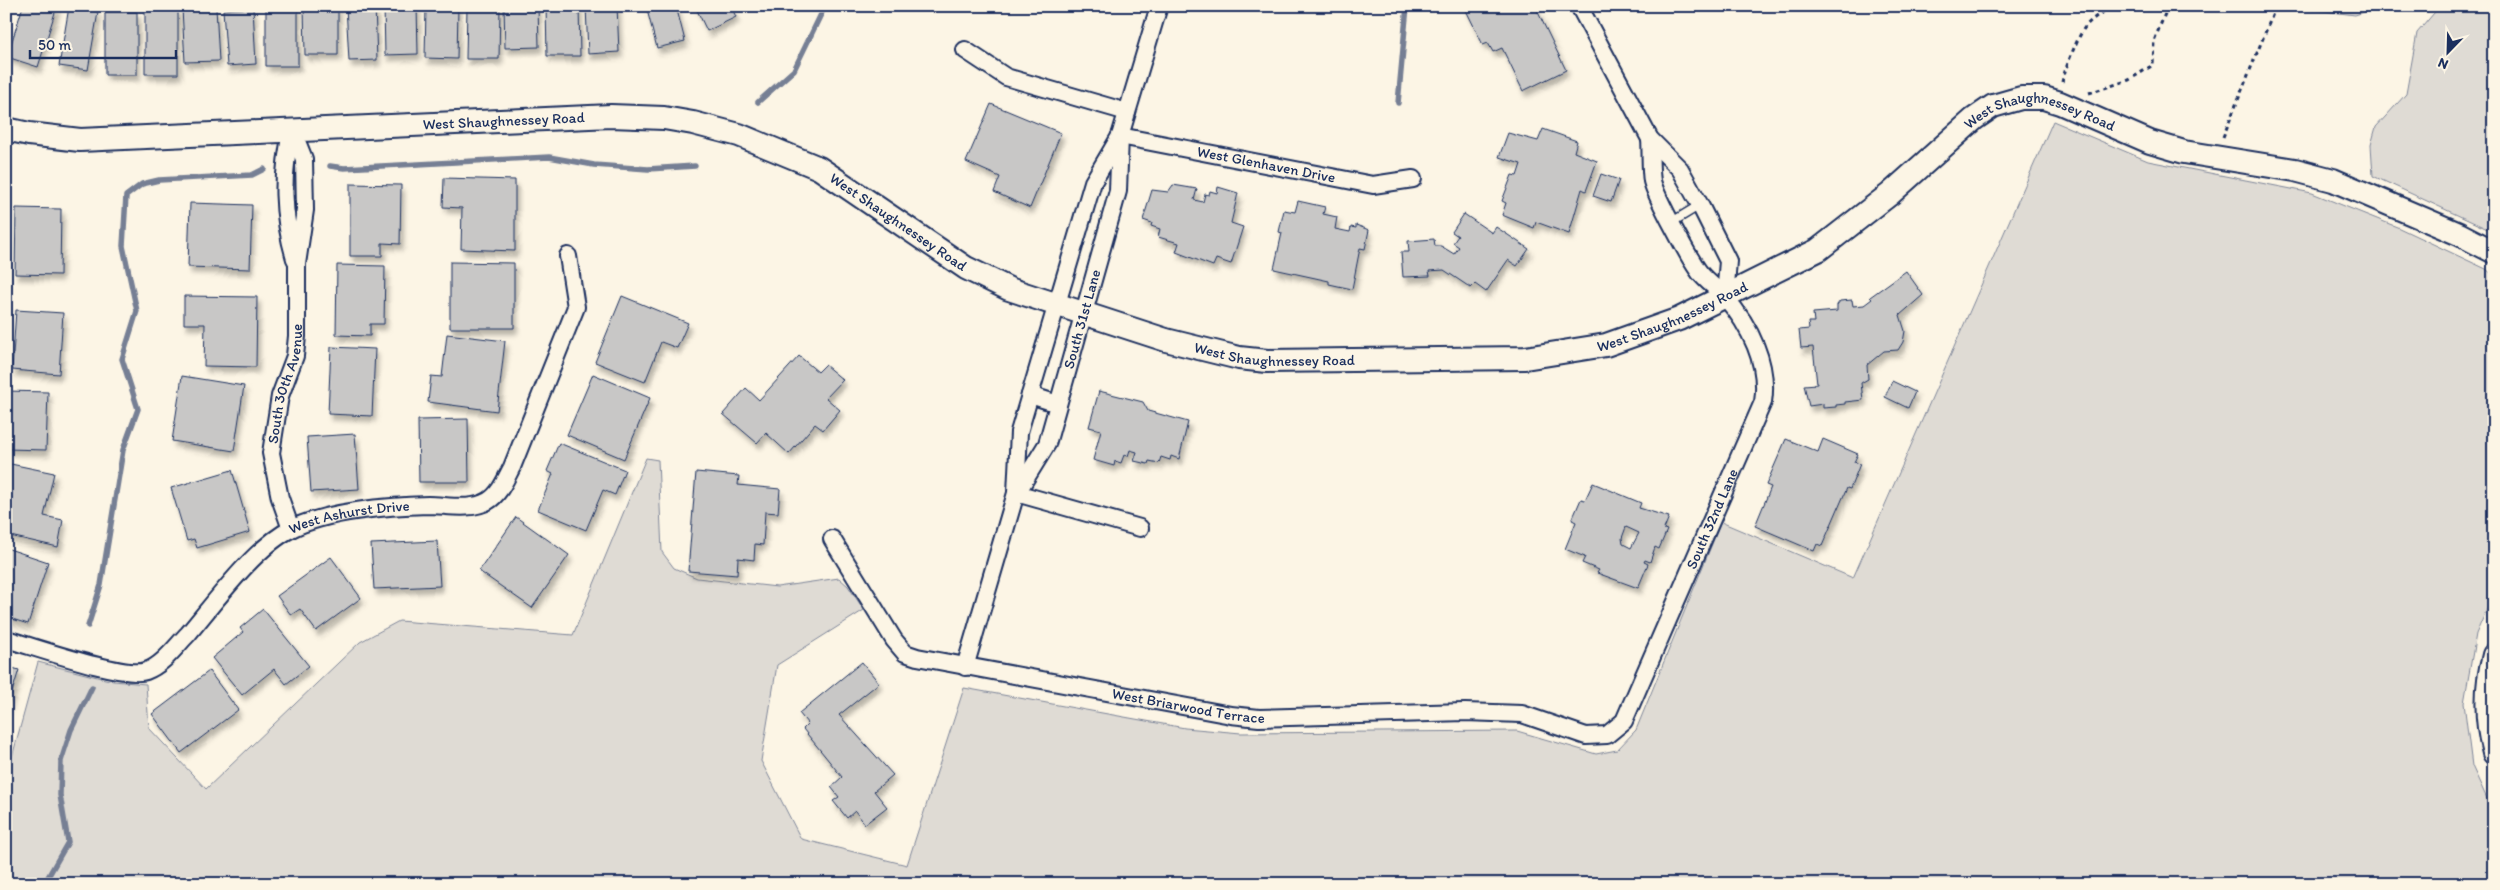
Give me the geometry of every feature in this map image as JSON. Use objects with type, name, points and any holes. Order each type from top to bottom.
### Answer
[{"type":"street","name":"South 31st Lane","points":[[1016,493],[1047,444],[1118,190],[1120,136],[1159,6]]},
{"type":"street","name":"South 32nd Lane","points":[[1579,6],[1650,139],[1680,168],[1728,260],[1725,298]]},
{"type":"street","points":[[965,50],[1006,77],[1127,112]]},
{"type":"street","name":"West Shaughnessey Road","points":[[6,129],[29,134],[80,140],[611,116],[647,117],[701,125],[739,135],[820,168],[966,268],[1009,289],[1084,315],[1181,344],[1239,358],[1267,361],[1525,358],[1606,345],[1679,319],[1725,298],[1818,250],[1890,194],[1974,119],[1993,106],[2021,98],[2044,98],[2060,103],[2150,142],[2215,158],[2295,170],[2333,180],[2460,234],[2494,252]]},
{"type":"street","name":"South 30th Avenue","points":[[291,529],[280,498],[271,453],[280,396],[295,356],[297,264],[287,229],[284,209],[284,161],[292,130]]},
{"type":"street","name":"South 31st Lane","points":[[965,667],[1016,493],[1019,432],[1093,182],[1120,136]]},
{"type":"street","name":"West Glenhaven Drive","points":[[1120,136],[1373,185],[1413,179]]},
{"type":"street","name":"South 32nd Lane","points":[[1607,735],[1624,721],[1763,402],[1765,374],[1757,348],[1742,321],[1725,298],[1700,274],[1672,222],[1652,182],[1650,139]]},
{"type":"street","points":[[1080,226],[1106,234]]},
{"type":"street","name":"West Ashurst Drive","points":[[6,639],[113,669],[145,671],[168,655],[250,563],[291,529],[325,518],[377,508],[430,505],[462,507],[488,501],[502,487],[512,467],[576,307],[568,256]]},
{"type":"street","points":[[1030,395],[1058,404]]},
{"type":"street","points":[[1016,493],[1140,528]]},
{"type":"street","name":"West Briarwood Terrace","points":[[832,538],[894,640],[905,653],[917,657],[1249,717],[1522,714],[1586,736],[1607,735]]},
{"type":"street","points":[[2494,655],[2488,677],[2486,700],[2488,731],[2494,753]]},
{"type":"lane","points":[[1672,222],[1700,205]]},
{"type":"path","points":[[2114,6],[2102,12],[2084,27],[2064,72],[2060,103],[2129,80],[2153,65],[2154,41],[2168,6]]},
{"type":"path","points":[[2215,158],[2276,6]]},
{"type":"shaded area","points":[[2301,6],[2383,6],[2355,15],[2300,8]]},
{"type":"shaded area","points":[[2440,6],[2494,6],[2494,232],[2373,176],[2371,145],[2376,127],[2406,94],[2417,33]]},
{"type":"shaded area","points":[[2053,121],[2148,161],[2312,193],[2397,227],[2486,269],[2494,276],[2494,593],[2476,634],[2464,703],[2472,766],[2494,814],[2494,884],[6,884],[6,779],[38,662],[113,681],[146,684],[149,728],[206,789],[360,642],[399,621],[573,635],[646,458],[658,460],[662,552],[674,568],[697,578],[777,587],[839,578],[848,586],[864,610],[777,665],[761,761],[801,839],[907,865],[964,688],[1185,728],[1241,733],[1517,731],[1596,754],[1617,750],[1636,730],[1721,522],[1853,578]]},
{"type":"building","points":[[23,6],[57,6],[38,67],[7,57]]},
{"type":"building","points":[[266,6],[298,6],[298,66],[266,66]]},
{"type":"building","points":[[304,6],[338,6],[338,55],[305,55]]},
{"type":"building","points":[[346,6],[375,6],[377,60],[349,61]]},
{"type":"building","points":[[384,6],[417,6],[418,54],[385,55]]},
{"type":"building","points":[[426,6],[458,6],[457,59],[425,58]]},
{"type":"building","points":[[467,6],[500,6],[499,59],[466,59]]},
{"type":"building","points":[[504,6],[538,6],[539,47],[505,48]]},
{"type":"building","points":[[546,6],[579,6],[580,56],[547,56]]},
{"type":"building","points":[[586,6],[617,6],[619,52],[588,54]]},
{"type":"building","points":[[646,6],[676,6],[685,41],[657,48]]},
{"type":"building","points":[[695,6],[731,6],[736,17],[707,31]]},
{"type":"building","points":[[1464,6],[1535,6],[1566,70],[1523,91],[1502,48],[1493,52],[1488,43],[1483,45]]},
{"type":"building","points":[[69,7],[98,12],[88,70],[59,66]]},
{"type":"building","points":[[216,8],[219,61],[185,62],[182,9]]},
{"type":"building","points":[[253,8],[256,64],[227,66],[223,10]]},
{"type":"building","points":[[145,9],[178,9],[178,74],[145,74]]},
{"type":"building","points":[[105,12],[137,12],[137,75],[105,75]]},
{"type":"building","points":[[991,104],[1061,133],[1030,208],[994,192],[1000,177],[966,162]]},
{"type":"building","points":[[1543,129],[1577,141],[1574,152],[1597,161],[1586,191],[1582,189],[1569,234],[1536,222],[1534,228],[1502,215],[1506,203],[1502,201],[1512,175],[1517,176],[1521,164],[1499,157],[1508,133],[1538,141]]},
{"type":"building","points":[[1601,174],[1619,180],[1611,202],[1593,196]]},
{"type":"building","points":[[444,178],[515,180],[515,251],[461,249],[462,208],[443,207]]},
{"type":"building","points":[[350,184],[401,185],[400,244],[382,243],[382,256],[350,256]]},
{"type":"building","points":[[1173,185],[1197,189],[1194,200],[1203,202],[1205,194],[1209,195],[1210,191],[1217,193],[1218,187],[1238,193],[1231,223],[1243,227],[1231,264],[1216,259],[1213,266],[1176,252],[1179,243],[1158,237],[1160,229],[1151,226],[1152,223],[1143,220],[1152,190],[1168,192]]},
{"type":"building","points":[[1298,201],[1325,207],[1323,214],[1337,217],[1335,229],[1350,232],[1351,227],[1356,228],[1356,225],[1369,230],[1365,249],[1360,248],[1352,289],[1329,284],[1329,281],[1274,269],[1282,233],[1279,232],[1284,210],[1295,212]]},
{"type":"building","points":[[190,203],[252,205],[250,269],[188,267]]},
{"type":"building","points":[[16,208],[61,209],[60,275],[15,274]]},
{"type":"building","points":[[1464,214],[1492,233],[1496,227],[1529,249],[1517,266],[1508,260],[1486,292],[1475,284],[1471,288],[1444,270],[1429,271],[1430,276],[1403,277],[1401,252],[1409,252],[1408,241],[1434,239],[1435,246],[1441,246],[1454,254],[1459,247],[1453,243],[1458,236],[1452,232]]},
{"type":"building","points":[[450,262],[514,263],[514,328],[450,328]]},
{"type":"building","points":[[337,265],[385,266],[384,324],[370,324],[370,336],[336,335]]},
{"type":"building","points":[[1906,271],[1923,295],[1900,315],[1905,331],[1903,342],[1898,350],[1884,351],[1867,365],[1868,379],[1861,383],[1863,400],[1845,402],[1845,404],[1836,405],[1836,407],[1823,408],[1823,404],[1809,406],[1804,385],[1817,384],[1813,347],[1801,348],[1799,330],[1809,329],[1808,322],[1814,322],[1813,313],[1837,311],[1837,305],[1840,301],[1852,300],[1853,306],[1864,305],[1872,299],[1870,297]]},
{"type":"building","points":[[184,296],[257,297],[256,367],[204,366],[205,324],[184,324]]},
{"type":"building","points":[[622,296],[688,323],[677,348],[661,342],[645,382],[595,362]]},
{"type":"building","points":[[16,310],[63,313],[59,374],[12,370]]},
{"type":"building","points":[[447,334],[505,341],[497,411],[428,402],[431,376],[442,377]]},
{"type":"building","points":[[331,347],[375,349],[372,416],[328,414]]},
{"type":"building","points":[[799,356],[818,372],[825,365],[843,380],[826,398],[840,410],[823,430],[815,424],[789,454],[766,433],[757,443],[723,414],[746,388],[759,400]]},
{"type":"building","points":[[593,374],[650,398],[624,459],[567,435]]},
{"type":"building","points":[[182,376],[244,386],[234,451],[172,441]]},
{"type":"building","points":[[1892,381],[1915,392],[1908,408],[1885,397]]},
{"type":"building","points":[[6,391],[48,392],[46,450],[6,449]]},
{"type":"building","points":[[1099,391],[1143,402],[1148,411],[1188,422],[1179,459],[1171,456],[1170,460],[1161,457],[1159,463],[1149,461],[1148,464],[1134,461],[1137,452],[1130,450],[1128,456],[1124,455],[1121,463],[1115,461],[1114,466],[1093,460],[1101,430],[1089,427]]},
{"type":"building","points":[[468,419],[469,482],[419,482],[418,420]]},
{"type":"building","points":[[355,434],[359,489],[311,492],[307,437]]},
{"type":"building","points":[[1786,439],[1818,452],[1823,439],[1858,454],[1854,462],[1860,464],[1850,489],[1847,488],[1822,546],[1817,544],[1814,551],[1755,526],[1771,487],[1766,485]]},
{"type":"building","points":[[559,443],[625,470],[615,495],[603,490],[586,530],[538,510],[553,474],[547,471]]},
{"type":"building","points":[[6,463],[54,473],[44,516],[63,520],[58,547],[6,535]]},
{"type":"building","points":[[232,470],[250,532],[197,548],[194,539],[187,541],[171,488]]},
{"type":"building","points":[[696,472],[739,476],[738,485],[780,489],[778,513],[765,512],[763,545],[755,544],[754,560],[738,558],[737,575],[688,571]]},
{"type":"building","points":[[1593,483],[1641,503],[1639,508],[1669,517],[1664,529],[1667,530],[1659,549],[1655,547],[1650,562],[1645,560],[1644,562],[1648,564],[1638,588],[1597,573],[1599,570],[1582,563],[1585,557],[1565,549],[1576,522],[1572,520],[1581,499],[1585,500]],"holes":[[[1626,527],[1639,533],[1631,548],[1623,544],[1622,538]]]},
{"type":"building","points":[[516,517],[569,555],[532,608],[479,571]]},
{"type":"building","points":[[437,541],[440,586],[374,589],[371,544]]},
{"type":"building","points":[[6,548],[48,562],[28,624],[6,617]]},
{"type":"building","points":[[331,557],[361,598],[316,631],[300,609],[291,615],[277,596]]},
{"type":"building","points":[[263,609],[309,666],[286,684],[274,669],[242,695],[212,658],[243,632],[240,628]]},
{"type":"building","points":[[862,662],[879,683],[839,715],[893,775],[874,791],[887,807],[865,824],[855,811],[847,818],[833,801],[839,797],[831,787],[842,777],[803,729],[808,724],[799,713]]},
{"type":"building","points":[[6,666],[19,670],[6,711]]},
{"type":"building","points":[[209,671],[238,710],[181,753],[152,714]]},
{"type":"waterway","points":[[758,102],[794,70],[825,6]]},
{"type":"waterway","points":[[1398,103],[1407,6]]},
{"type":"waterway","points":[[330,166],[344,168],[549,157],[594,165],[648,169],[695,166]]},
{"type":"waterway","points":[[88,626],[101,585],[123,450],[138,409],[122,359],[137,311],[123,246],[126,196],[142,184],[159,180],[252,175],[264,169]]},
{"type":"waterway","points":[[44,884],[68,842],[60,795],[61,761],[71,730],[92,687]]}]
